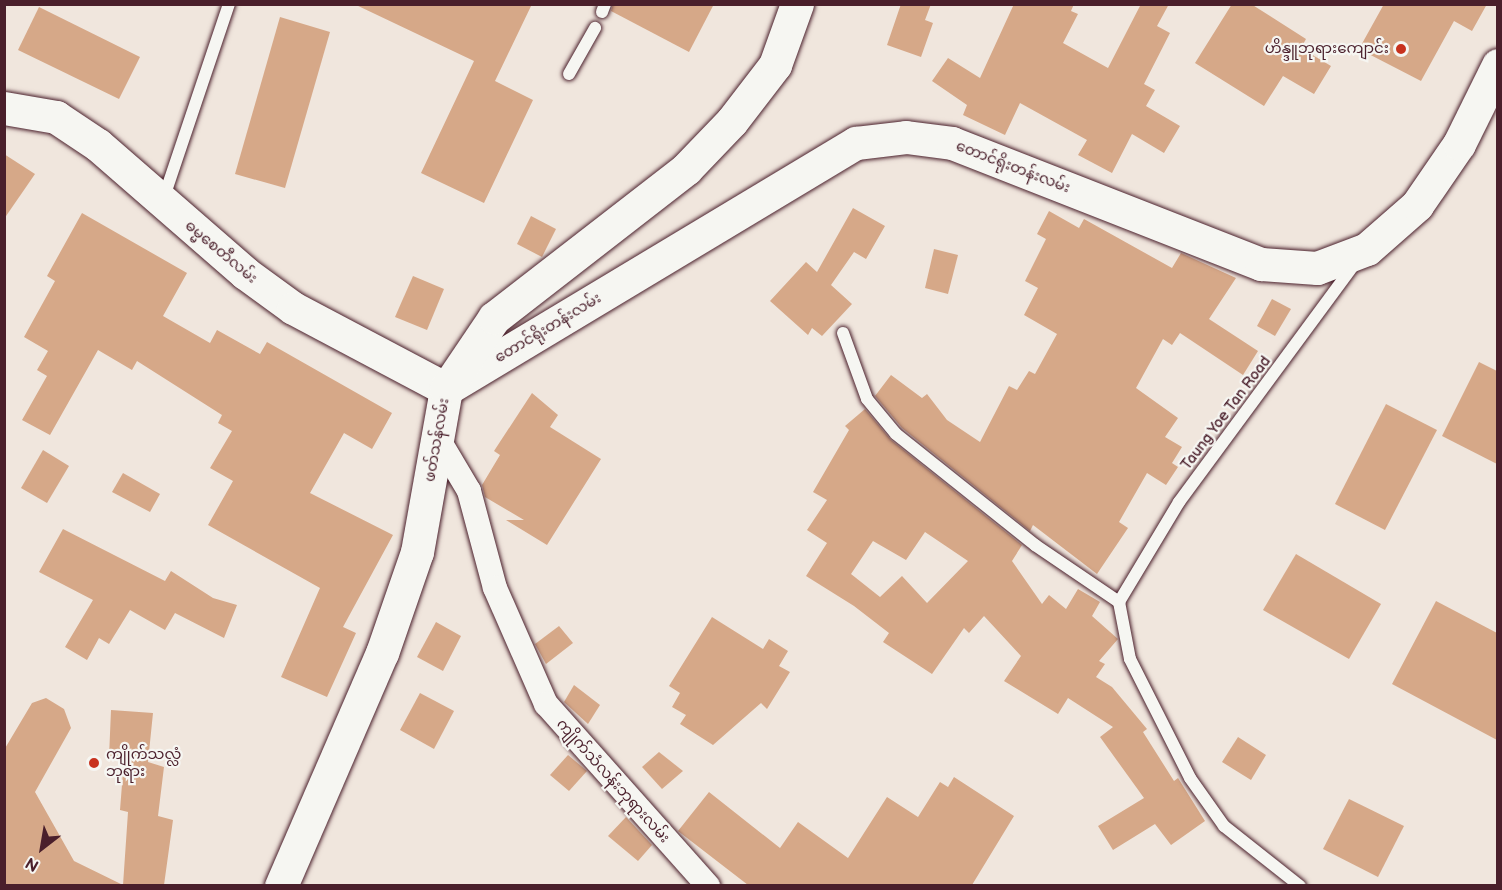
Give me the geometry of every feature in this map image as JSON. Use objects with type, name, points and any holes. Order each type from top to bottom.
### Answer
[{"type":"street","name":"ဖတ်သန်လမ်း","points":[[281,885],[382,653],[417,552],[446,389],[494,318],[686,169],[732,121],[775,65],[797,4]]},
{"type":"street","name":"တောင်ရိုးတန်းလမ်း","points":[[446,389],[856,143],[906,137],[951,143],[1261,264],[1317,268],[1367,249],[1418,205],[1459,144],[1497,65]]},
{"type":"street","name":"ဓမ္မစေတီလမ်း","points":[[4,108],[56,117],[98,145],[162,201],[293,308],[446,389]]},
{"type":"street","name":"ကျိုက်သံလန်းဘုရားလမ်း","points":[[438,437],[469,491],[495,588],[546,704],[708,885]]},
{"type":"lane","points":[[162,201],[229,4]]},
{"type":"lane","points":[[569,74],[595,28]]},
{"type":"lane","name":"Taung Yoe Tan Road","points":[[1119,602],[1179,502],[1367,249]]},
{"type":"lane","points":[[843,333],[867,399],[896,434],[1035,545],[1119,602],[1131,659],[1190,778],[1224,826],[1300,885]]},
{"type":"building","points":[[354,4],[532,4],[495,81],[533,100],[484,203],[421,173],[474,61]]},
{"type":"building","points":[[613,4],[714,4],[689,52],[611,11]]},
{"type":"building","points":[[901,4],[931,4],[925,20],[933,23],[921,57],[887,45]]},
{"type":"building","points":[[1014,4],[1074,4],[1071,11],[1078,14],[1063,43],[1108,68],[1141,4],[1169,4],[1157,26],[1170,33],[1144,84],[1155,90],[1146,106],[1180,126],[1164,153],[1132,134],[1112,173],[1078,155],[1087,140],[1020,103],[1005,135],[963,115],[967,105],[932,81],[948,58],[980,78]]},
{"type":"building","points":[[1232,4],[1251,4],[1306,39],[1301,48],[1331,66],[1314,94],[1283,76],[1264,106],[1195,63]]},
{"type":"building","points":[[1384,4],[1487,4],[1472,31],[1454,21],[1421,81],[1359,49]]},
{"type":"building","points":[[39,7],[140,57],[119,99],[18,50]]},
{"type":"building","points":[[280,17],[330,32],[285,188],[235,174]]},
{"type":"building","points":[[4,154],[35,174],[4,219]]},
{"type":"building","points":[[853,208],[885,226],[866,259],[854,252],[831,285],[852,304],[822,336],[812,328],[808,335],[770,301],[806,262],[817,272]]},
{"type":"building","points":[[1049,211],[1079,228],[1084,219],[1172,268],[1181,253],[1236,278],[1209,319],[1258,351],[1243,375],[1180,333],[1172,345],[1163,339],[1136,388],[1178,418],[1165,437],[1182,447],[1172,463],[1178,467],[1166,485],[1147,473],[1119,522],[1128,528],[1097,574],[1033,525],[1030,531],[902,428],[875,396],[891,375],[922,398],[927,394],[947,420],[980,442],[1009,386],[1017,390],[1029,371],[1035,374],[1057,334],[1024,315],[1038,288],[1025,281],[1046,239],[1037,234]]},
{"type":"building","points":[[82,213],[187,273],[163,316],[210,343],[217,330],[260,354],[267,342],[392,413],[372,449],[344,433],[310,493],[393,535],[343,627],[356,633],[327,697],[281,677],[320,588],[208,525],[233,481],[210,468],[232,431],[218,423],[222,415],[137,361],[132,370],[98,350],[50,435],[22,420],[47,376],[37,370],[48,351],[24,337],[55,281],[47,276]]},
{"type":"building","points":[[531,216],[556,229],[542,257],[517,244]]},
{"type":"building","points":[[934,249],[958,255],[948,294],[925,288]]},
{"type":"building","points":[[413,276],[444,289],[427,330],[395,317]]},
{"type":"building","points":[[1272,299],[1291,309],[1275,336],[1257,326]]},
{"type":"building","points":[[1479,362],[1497,371],[1497,464],[1442,436]]},
{"type":"building","points":[[532,393],[558,415],[550,427],[601,459],[547,545],[506,520],[524,520],[485,497],[482,485],[500,455],[494,451]]},
{"type":"building","points":[[1386,404],[1437,430],[1385,530],[1335,504]]},
{"type":"building","points":[[865,409],[891,440],[1022,545],[1012,561],[1042,604],[1049,595],[1066,609],[1078,589],[1100,602],[1092,616],[1118,639],[1099,661],[1105,664],[1096,677],[1112,687],[1147,729],[1143,732],[1174,781],[1178,778],[1205,821],[1171,845],[1155,824],[1113,850],[1098,826],[1144,798],[1100,737],[1113,727],[1068,698],[1058,714],[1004,681],[1021,656],[984,616],[969,633],[964,628],[932,674],[883,642],[889,633],[854,606],[806,576],[827,543],[807,530],[827,500],[813,492],[849,430],[845,426]],"holes":[[[925,532],[968,561],[927,603],[902,576],[880,597],[851,574],[873,541],[906,560]]]},
{"type":"building","points":[[43,450],[69,466],[47,503],[21,488]]},
{"type":"building","points":[[123,473],[160,494],[150,512],[112,492]]},
{"type":"building","points":[[63,529],[165,581],[171,571],[213,598],[237,605],[224,638],[175,613],[165,630],[130,610],[109,644],[99,638],[87,660],[65,647],[93,600],[39,572]]},
{"type":"building","points":[[1296,554],[1381,604],[1349,659],[1263,610]]},
{"type":"building","points":[[1436,601],[1497,633],[1497,740],[1392,684]]},
{"type":"building","points":[[712,617],[763,649],[769,639],[788,651],[779,666],[790,672],[767,709],[761,703],[713,745],[680,724],[686,715],[672,707],[680,693],[669,686]]},
{"type":"building","points":[[436,622],[461,636],[443,671],[417,657]]},
{"type":"building","points":[[559,626],[573,643],[546,664],[535,644]]},
{"type":"building","points":[[574,685],[600,705],[588,724],[564,702]]},
{"type":"building","points":[[420,693],[454,711],[434,749],[400,730]]},
{"type":"building","points":[[46,698],[64,709],[71,728],[35,792],[74,861],[123,885],[4,885],[4,750],[32,703]]},
{"type":"building","points":[[111,710],[153,713],[148,762],[164,767],[158,816],[173,820],[164,885],[123,885],[128,812],[120,810],[124,759],[109,757]]},
{"type":"building","points":[[1238,737],[1266,755],[1251,780],[1222,762]]},
{"type":"building","points":[[659,752],[683,771],[662,789],[642,767]]},
{"type":"building","points":[[568,755],[587,771],[569,791],[550,775]]},
{"type":"building","points":[[954,777],[1014,816],[972,885],[748,885],[678,831],[709,792],[780,848],[798,822],[848,858],[887,797],[918,817],[940,782],[948,787]]},
{"type":"building","points":[[1349,799],[1404,826],[1378,877],[1323,849]]},
{"type":"building","points":[[626,817],[652,845],[638,861],[608,836]]},
{"type":"place","name":"ဟိန္ဒူဘုရားကျောင်း","points":[[1401,49]]},
{"type":"place","name":"ကျိုက်သလ္လံ ဘုရား","points":[[94,763]]}]
